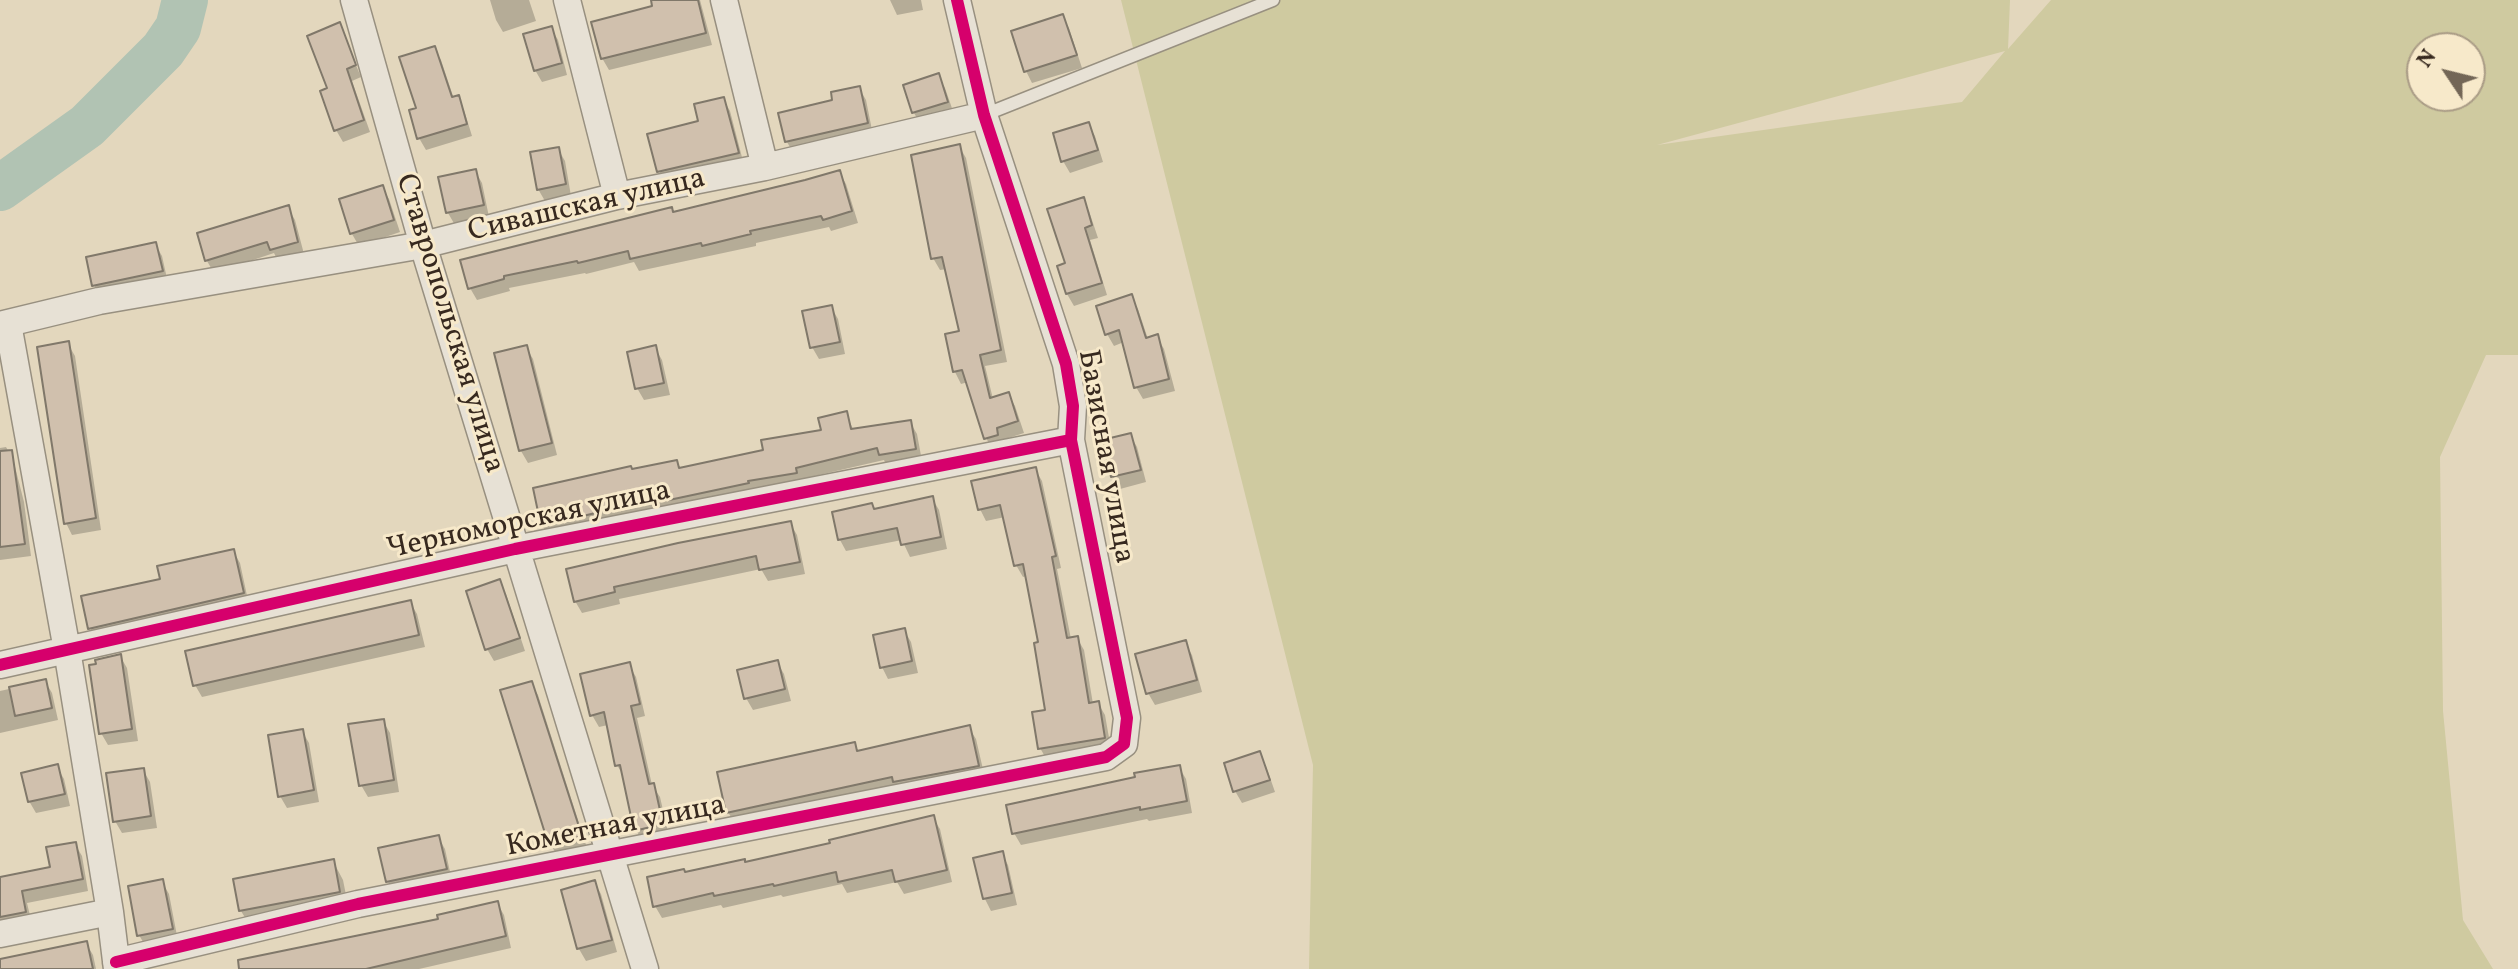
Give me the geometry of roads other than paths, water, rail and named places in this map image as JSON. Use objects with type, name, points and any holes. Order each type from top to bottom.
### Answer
[{"type":"street","name":"Ставропольская улица","points":[[354,0],[423,245],[645,969]]},
{"type":"street","points":[[567,0],[617,196]]},
{"type":"street","points":[[724,0],[765,167]]},
{"type":"street","name":"Базисная улица","points":[[957,0],[984,115],[1066,364],[1073,406],[1071,440],[1127,718],[1124,744]]},
{"type":"street","name":"Сивашская улица","points":[[4,325],[99,301],[423,245],[617,196],[765,167],[984,115]]},
{"type":"street","points":[[4,325],[67,650],[116,965]]},
{"type":"street","name":"Черноморская улица","points":[[0,665],[515,549],[1071,440]]},
{"type":"street","name":"Кометная улица","points":[[116,965],[358,904],[1106,757],[1124,744]]},
{"type":"street","points":[[0,934],[110,912]]},
{"type":"lane","points":[[984,115],[1273,0]]},
{"type":"waterway","points":[[0,188],[87,126],[163,50],[178,28],[185,0]]}]
